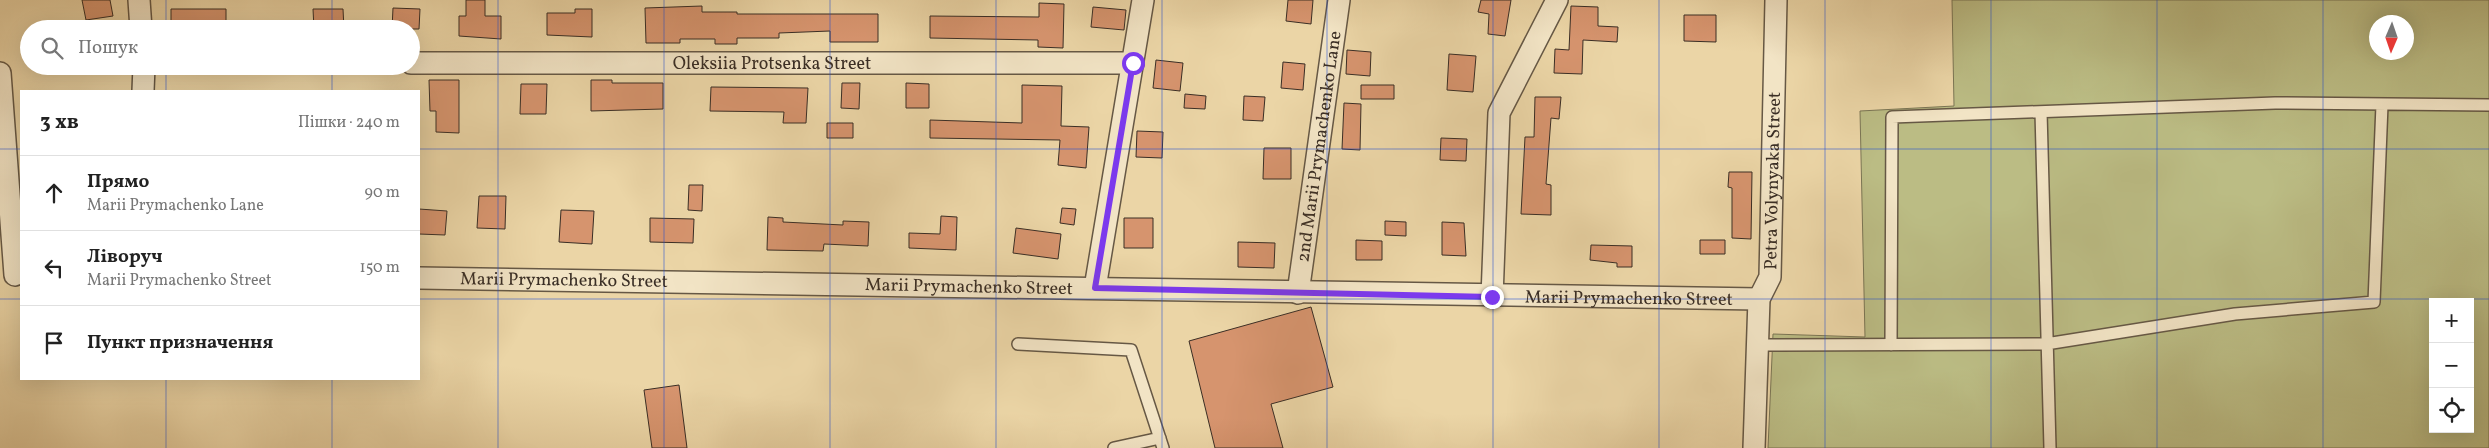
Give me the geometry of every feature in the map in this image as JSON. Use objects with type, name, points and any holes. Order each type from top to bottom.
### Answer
[{"type":"street","points":[[140,0],[141,20]]},
{"type":"street","points":[[1095,288],[1143,0]]},
{"type":"street","name":"2nd Marii Prymachenko Lane","points":[[1298,293],[1339,0]]},
{"type":"street","points":[[1492,297],[1498,113],[1557,0]]},
{"type":"street","name":"Petra Volynyaka Street","points":[[1754,448],[1759,299],[1770,277],[1776,0]]},
{"type":"street","name":"Oleksiia Protsenka Street","points":[[420,63],[1133,63]]},
{"type":"street","points":[[0,73],[12,275]]},
{"type":"street","points":[[143,90],[144,75]]},
{"type":"street","name":"Marii Prymachenko Street","points":[[420,278],[698,280],[1492,297],[1759,299]]},
{"type":"lane","points":[[1891,345],[1892,117],[2276,103],[2489,105]]},
{"type":"lane","points":[[1758,345],[2046,344],[2235,314],[2374,302],[2382,105]]},
{"type":"lane","points":[[2042,112],[2046,344],[2050,448]]},
{"type":"lane","points":[[1018,344],[1131,350],[1162,443],[1114,448]]},
{"type":"green space","points":[[1952,0],[2489,0],[2489,448],[1768,448],[1773,334],[1865,337],[1860,111],[1954,106]]},
{"type":"building","points":[[82,0],[110,0],[113,16],[86,20]]},
{"type":"building","points":[[466,0],[485,0],[485,16],[501,16],[501,39],[459,36],[459,16],[466,16]]},
{"type":"building","points":[[1288,0],[1313,0],[1311,24],[1286,21]]},
{"type":"building","points":[[1481,0],[1511,0],[1505,36],[1488,34],[1489,14],[1478,12]]},
{"type":"building","points":[[1039,3],[1064,4],[1063,48],[1038,47],[1038,40],[930,38],[930,16],[1039,17]]},
{"type":"building","points":[[702,6],[702,12],[737,12],[737,14],[878,14],[878,42],[830,42],[830,31],[779,33],[779,38],[737,38],[737,44],[715,44],[715,39],[680,39],[680,43],[646,43],[645,8]]},
{"type":"building","points":[[1571,6],[1598,7],[1598,26],[1618,27],[1617,42],[1583,40],[1582,74],[1554,73],[1555,49],[1569,50]]},
{"type":"building","points":[[1093,7],[1126,10],[1124,30],[1091,27]]},
{"type":"building","points":[[393,8],[420,9],[419,20],[392,20]]},
{"type":"building","points":[[171,9],[226,9],[226,20],[171,20]]},
{"type":"building","points":[[313,9],[343,9],[344,20],[314,20]]},
{"type":"building","points":[[575,9],[592,9],[592,37],[547,35],[547,13],[575,13]]},
{"type":"building","points":[[1684,15],[1716,15],[1716,42],[1684,41]]},
{"type":"building","points":[[1347,50],[1371,52],[1370,76],[1346,74]]},
{"type":"building","points":[[1449,54],[1476,56],[1473,92],[1447,90]]},
{"type":"building","points":[[1156,60],[1183,63],[1180,91],[1153,88]]},
{"type":"building","points":[[1283,62],[1305,64],[1303,90],[1281,88]]},
{"type":"building","points":[[429,80],[459,80],[459,133],[436,132],[436,111],[430,111]]},
{"type":"building","points":[[591,80],[612,80],[612,83],[663,83],[663,109],[591,111]]},
{"type":"building","points":[[842,83],[860,83],[859,109],[841,108]]},
{"type":"building","points":[[906,83],[929,84],[929,108],[906,108]]},
{"type":"building","points":[[521,84],[547,84],[546,114],[520,114]]},
{"type":"building","points":[[1022,85],[1062,86],[1061,126],[1089,127],[1086,168],[1058,165],[1060,140],[930,138],[930,120],[1022,123]]},
{"type":"building","points":[[1361,85],[1394,85],[1394,99],[1361,99]]},
{"type":"building","points":[[711,87],[808,88],[806,123],[783,123],[784,112],[710,111]]},
{"type":"building","points":[[1185,94],[1206,96],[1205,109],[1184,108]]},
{"type":"building","points":[[1244,96],[1265,97],[1263,121],[1243,120]]},
{"type":"building","points":[[1535,97],[1561,97],[1559,119],[1551,118],[1546,184],[1551,185],[1551,215],[1521,214],[1525,137],[1534,137]]},
{"type":"building","points":[[1344,103],[1361,104],[1360,150],[1342,149]]},
{"type":"building","points":[[827,123],[853,123],[853,138],[827,138]]},
{"type":"building","points":[[1137,131],[1163,132],[1162,158],[1136,157]]},
{"type":"building","points":[[1441,138],[1467,139],[1466,161],[1440,160]]},
{"type":"building","points":[[1264,148],[1291,148],[1291,179],[1263,179]]},
{"type":"building","points":[[1729,172],[1752,172],[1751,239],[1732,238],[1732,188],[1728,187]]},
{"type":"building","points":[[689,185],[703,185],[702,211],[688,210]]},
{"type":"building","points":[[479,196],[506,196],[505,229],[477,228]]},
{"type":"building","points":[[1062,208],[1076,209],[1074,225],[1060,223]]},
{"type":"building","points":[[420,209],[447,211],[445,235],[420,234]]},
{"type":"building","points":[[561,210],[594,211],[592,244],[559,242]]},
{"type":"building","points":[[941,216],[957,217],[956,250],[909,248],[909,233],[940,234]]},
{"type":"building","points":[[768,217],[783,218],[783,222],[843,225],[843,221],[869,222],[868,246],[824,244],[823,251],[767,250]]},
{"type":"building","points":[[650,218],[694,219],[693,243],[650,242]]},
{"type":"building","points":[[1124,218],[1153,218],[1153,248],[1124,248]]},
{"type":"building","points":[[1385,221],[1406,222],[1406,236],[1385,235]]},
{"type":"building","points":[[1442,222],[1464,223],[1466,256],[1442,255]]},
{"type":"building","points":[[1016,228],[1061,234],[1058,259],[1013,253]]},
{"type":"building","points":[[1356,240],[1382,241],[1382,260],[1356,260]]},
{"type":"building","points":[[1700,240],[1725,240],[1725,254],[1700,254]]},
{"type":"building","points":[[1238,242],[1275,243],[1274,268],[1238,267]]},
{"type":"building","points":[[1591,245],[1632,246],[1632,267],[1617,267],[1617,263],[1590,260]]},
{"type":"building","points":[[1311,307],[1333,387],[1271,404],[1283,448],[1215,448],[1189,341]]},
{"type":"building","points":[[679,385],[687,448],[652,448],[644,390]]},
{"type":"route","points":[[1133,63],[1095,288],[1492,297]]}]
